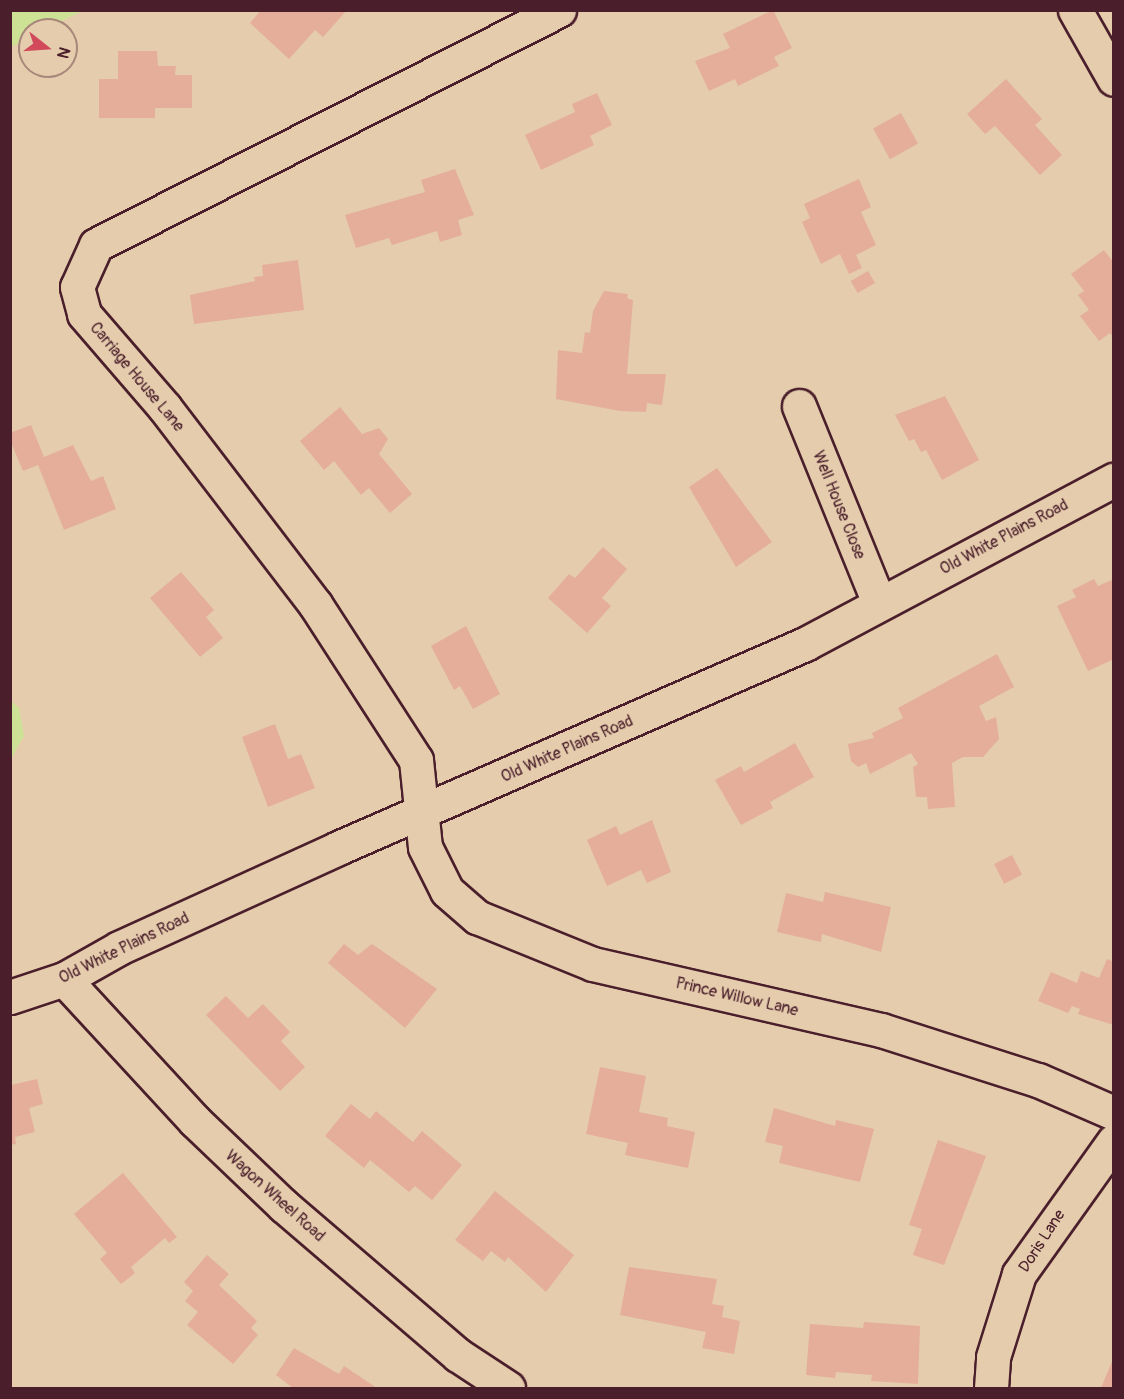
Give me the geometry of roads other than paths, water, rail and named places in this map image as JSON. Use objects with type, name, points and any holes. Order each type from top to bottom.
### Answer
[{"type":"street","name":"Carriage House Lane","points":[[420,814],[421,774],[416,760],[315,604],[165,408],[84,314],[78,287],[96,245],[559,10]]},
{"type":"street","points":[[1075,10],[1113,79]]},
{"type":"street","name":"Well House Close","points":[[799,406],[879,603]]},
{"type":"street","name":"Old White Plains Road","points":[[10,997],[64,979],[119,948],[805,644],[1113,480]]},
{"type":"street","name":"Prince Willow Lane","points":[[420,814],[425,847],[447,891],[477,917],[519,937],[593,964],[881,1030],[1038,1080],[1113,1113]]},
{"type":"street","name":"Wagon Wheel Road","points":[[64,979],[195,1121],[284,1206],[458,1355],[508,1389]]},
{"type":"street","name":"Doris Lane","points":[[991,1389],[993,1358],[1018,1274],[1113,1141]]}]
